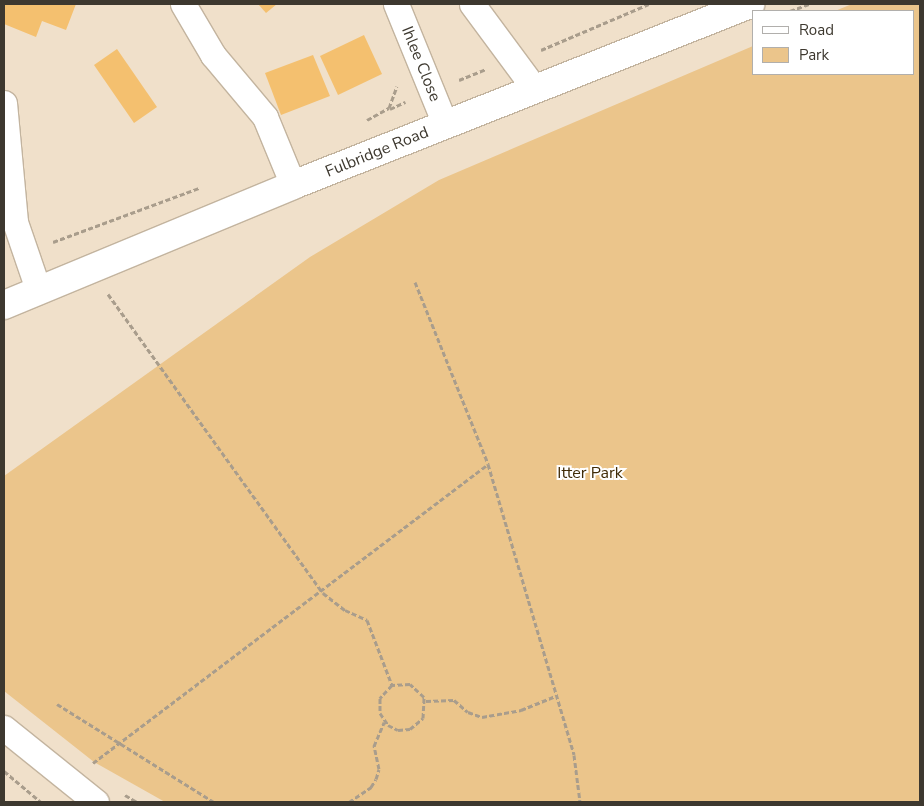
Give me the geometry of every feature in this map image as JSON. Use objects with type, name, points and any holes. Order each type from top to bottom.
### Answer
[{"type":"street","points":[[183,4],[213,55],[265,118],[293,185]]},
{"type":"street","name":"Ihlee Close","points":[[396,4],[445,124]]},
{"type":"street","points":[[472,4],[535,89]]},
{"type":"street","name":"Fulbridge Road","points":[[4,305],[38,289],[293,185],[751,4]]},
{"type":"street","points":[[4,103],[16,222],[38,289]]},
{"type":"street","points":[[4,728],[87,796]]},
{"type":"path","points":[[793,10],[809,4]]},
{"type":"path","points":[[361,124],[389,108],[398,83]]},
{"type":"path","points":[[25,251],[208,184]]},
{"type":"path","points":[[415,282],[488,464],[574,755],[580,802]]},
{"type":"path","points":[[103,288],[323,592],[345,610],[367,620],[392,685]]},
{"type":"path","points":[[87,796],[94,762],[323,592],[488,464]]},
{"type":"path","points":[[405,683],[415,686],[426,701],[423,718],[410,729],[394,729],[384,721],[380,713],[380,698],[392,685],[405,683]]},
{"type":"path","points":[[426,701],[454,700],[468,712],[482,717],[521,710],[556,696]]},
{"type":"path","points":[[57,704],[214,802]]},
{"type":"path","points":[[349,802],[371,787],[376,778],[379,769],[374,746],[384,721]]},
{"type":"path","points":[[4,772],[41,802]]},
{"type":"green space","name":"Itter Park","points":[[852,4],[920,4],[920,802],[165,802],[94,762],[4,691],[4,476],[310,257],[439,180],[752,46],[752,75],[914,75],[914,10],[837,10]]},
{"type":"building","points":[[4,4],[76,4],[66,30],[42,21],[36,37],[4,24]]},
{"type":"building","points":[[258,4],[277,4],[266,13]]},
{"type":"building","points":[[364,35],[382,74],[338,95],[320,56]]},
{"type":"building","points":[[117,49],[157,107],[134,123],[94,65]]},
{"type":"building","points":[[313,55],[330,96],[281,115],[265,73]]}]
